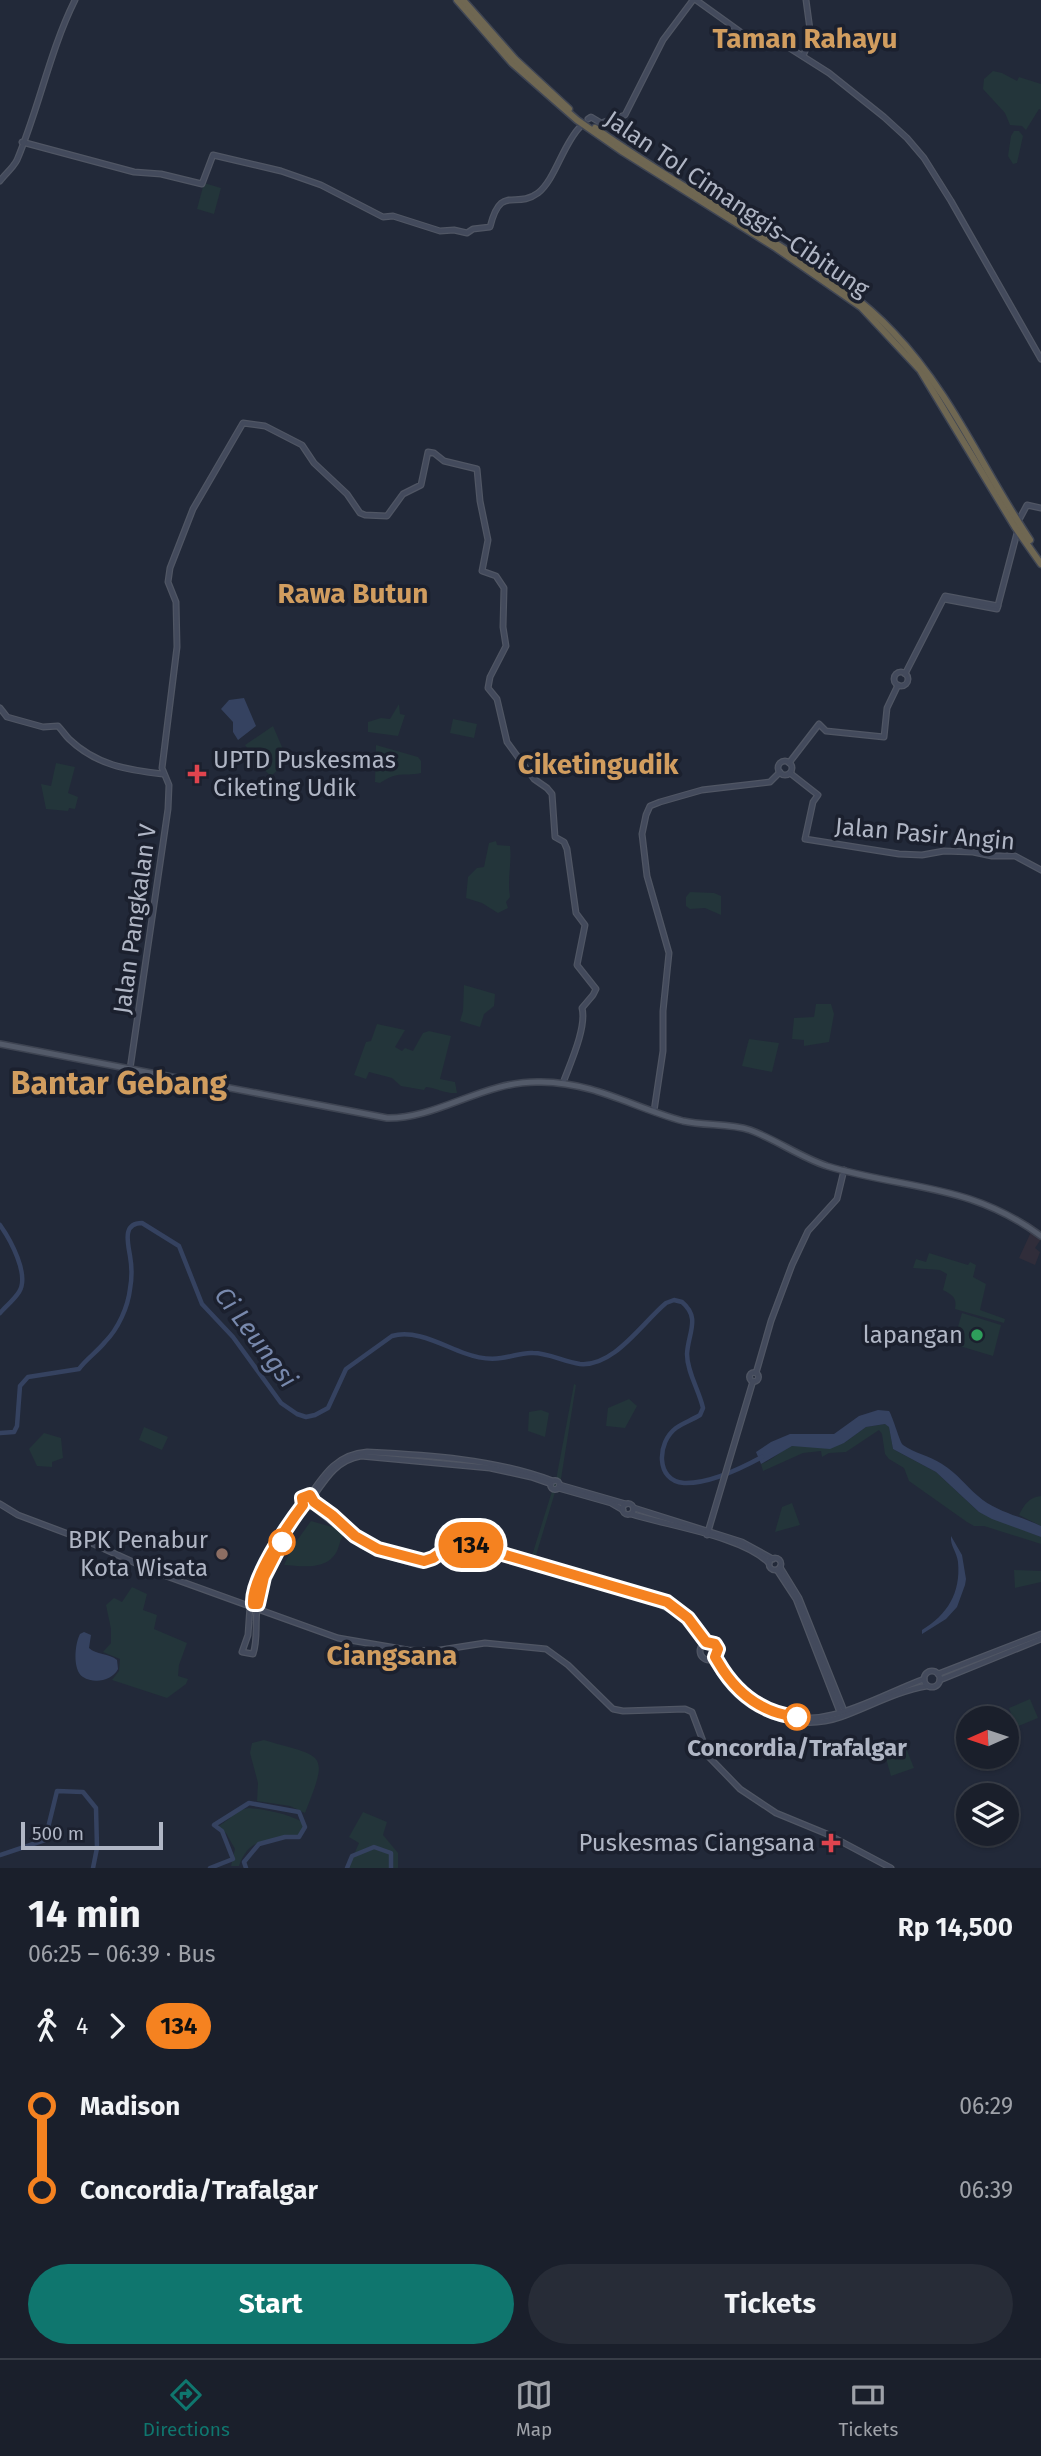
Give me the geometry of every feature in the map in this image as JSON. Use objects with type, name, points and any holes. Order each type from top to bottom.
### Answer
[{"type":"highway","name":"Jalan Tol Cimanggis–Cibitung","points":[[457,0],[512,63],[577,120],[776,248],[861,307],[920,370],[1041,564]]},
{"type":"highway","name":"Jalan Tol Cimanggis–Cibitung","points":[[463,0],[515,60],[581,118],[778,244],[866,306],[894,332],[951,409],[1041,557]]},
{"type":"main road","points":[[0,1044],[387,1118],[410,1116],[501,1086],[529,1082],[563,1083],[597,1090],[694,1123],[744,1128],[807,1158],[844,1170],[965,1196],[1006,1213],[1040,1236]]},
{"type":"street","points":[[0,181],[16,162],[63,25],[75,0]]},
{"type":"street","points":[[588,119],[591,117],[599,123],[625,116],[663,40],[695,0],[744,34],[785,46],[858,94],[917,149],[962,220],[1041,359]]},
{"type":"street","points":[[803,57],[811,37],[806,0]]},
{"type":"street","points":[[22,142],[134,172],[161,174],[202,184],[213,155],[321,184],[380,216],[393,216],[440,231],[467,233],[473,229],[490,227],[494,210],[505,201],[527,198],[539,192],[571,137],[580,127]]},
{"type":"street","name":"Jalan Pangkalan V","points":[[130,1069],[170,785],[162,768],[177,647],[176,602],[168,579],[193,509],[243,423],[265,425],[302,445],[314,463],[347,494],[360,513],[365,515],[387,516],[403,494],[421,485],[428,452],[435,453],[444,461],[477,469],[488,540],[482,571],[496,576],[504,588],[503,627],[506,646],[490,677],[488,688],[495,695],[508,742],[534,779],[552,794],[555,837],[564,842],[567,849],[575,911],[585,925],[576,963],[596,990],[582,1008],[584,1015],[581,1029],[563,1083]]},
{"type":"street","points":[[1020,518],[1027,505],[1041,508]]},
{"type":"street","points":[[905,674],[944,597],[997,607],[1017,533]]},
{"type":"street","points":[[901,672],[908,678],[907,683],[898,685],[895,680],[901,672]]},
{"type":"street","points":[[789,763],[819,724],[826,731],[884,737],[887,708],[898,685]]},
{"type":"street","points":[[0,708],[7,717],[43,727],[58,726],[70,740],[101,762],[164,775]]},
{"type":"street","points":[[654,1111],[663,1051],[663,1011],[670,953],[647,876],[643,828],[649,808],[702,790],[770,782],[780,772],[781,763],[789,763]]},
{"type":"street","points":[[780,772],[784,775],[790,773],[792,767],[789,763]]},
{"type":"street","name":"Jalan Pasir Angin","points":[[790,773],[818,795],[803,838],[899,854],[922,855],[944,851],[1015,856],[1041,870]]},
{"type":"street","points":[[708,1533],[753,1381],[750,1376],[756,1373],[771,1321],[792,1265],[808,1231],[837,1199],[844,1170]]},
{"type":"street","points":[[310,1502],[275,1547],[250,1606],[248,1635],[241,1650],[251,1655],[264,1577],[271,1562],[310,1502],[343,1461],[361,1456],[490,1468],[552,1483],[554,1489],[559,1486],[631,1504],[633,1511]]},
{"type":"street","points":[[559,1486],[601,1500],[623,1510],[625,1514],[633,1511],[708,1533],[752,1550],[771,1561],[779,1561],[778,1568],[795,1588],[804,1615],[841,1709],[829,1673],[804,1615]]},
{"type":"street","points":[[310,1502],[371,1550],[419,1565],[433,1563],[454,1547],[491,1554],[668,1607],[684,1618],[704,1643]]},
{"type":"street","points":[[0,1504],[18,1515],[96,1545],[155,1572],[338,1638],[408,1650],[434,1651],[485,1643],[545,1649],[568,1665],[613,1709],[685,1709],[692,1712],[709,1757],[740,1790],[776,1813],[827,1835],[891,1868]]},
{"type":"street","points":[[623,1510],[626,1504]]},
{"type":"street","points":[[771,1561],[770,1568],[778,1568]]},
{"type":"street","points":[[250,1606],[253,1604],[258,1609]]},
{"type":"street","points":[[704,1643],[712,1642],[716,1646],[713,1658],[723,1679],[744,1701],[763,1712],[817,1723],[848,1716],[927,1686],[934,1687],[939,1677],[1023,1640],[1041,1636]]},
{"type":"street","points":[[713,1658],[736,1687],[756,1702],[787,1718],[833,1715],[924,1679],[929,1672],[939,1677],[981,1664],[1041,1636]]},
{"type":"street","points":[[704,1643],[700,1655],[705,1659],[713,1658]]},
{"type":"street","points":[[924,1679],[927,1686]]},
{"type":"shaded area","points":[[993,71],[1017,81],[1019,77],[1041,84],[1041,110],[1039,109],[1026,130],[1022,126],[1010,125],[1005,113],[983,89],[984,79]]},
{"type":"shaded area","points":[[1014,131],[1019,131],[1023,136],[1017,163],[1013,164],[1008,156]]},
{"type":"shaded area","points":[[204,183],[221,188],[214,214],[197,209]]},
{"type":"shaded area","points":[[399,704],[400,714],[405,715],[398,736],[368,732],[368,722],[381,718],[390,719]]},
{"type":"shaded area","points":[[453,719],[477,724],[474,738],[450,733]]},
{"type":"shaded area","points":[[273,726],[288,761],[271,776],[245,745]]},
{"type":"shaded area","points":[[376,745],[418,757],[421,761],[421,773],[397,775],[380,783],[375,782]]},
{"type":"shaded area","points":[[56,763],[75,767],[68,793],[78,797],[75,809],[46,809],[41,784],[51,786]]},
{"type":"shaded area","points":[[496,841],[497,845],[510,846],[510,897],[506,902],[508,908],[498,913],[482,903],[466,898],[468,877],[477,868],[484,867],[489,843]]},
{"type":"shaded area","points":[[690,892],[721,896],[721,915],[705,908],[690,909],[686,906],[686,897]]},
{"type":"shaded area","points":[[464,985],[495,994],[494,1006],[484,1014],[480,1027],[460,1021]]},
{"type":"shaded area","points":[[816,1004],[831,1004],[834,1014],[829,1042],[804,1046],[804,1040],[792,1039],[794,1018],[814,1017]]},
{"type":"shaded area","points":[[377,1024],[405,1030],[395,1047],[402,1051],[405,1048],[413,1051],[423,1033],[429,1031],[451,1036],[440,1079],[455,1082],[457,1093],[426,1087],[424,1090],[401,1086],[392,1078],[369,1072],[366,1079],[354,1075],[366,1042],[371,1041]]},
{"type":"shaded area","points":[[749,1039],[779,1043],[772,1072],[742,1066]]},
{"type":"shaded area","points":[[1031,1232],[1041,1239],[1035,1248],[1040,1252],[1035,1265],[1019,1258]]},
{"type":"shaded area","points":[[929,1253],[976,1265],[973,1277],[986,1284],[980,1310],[1005,1319],[1004,1323],[955,1309],[954,1297],[943,1290],[947,1274],[940,1270],[913,1268],[916,1259],[926,1262]]},
{"type":"shaded area","name":"lapangan","points":[[962,1313],[1001,1325],[993,1356],[953,1344]]},
{"type":"shaded area","points":[[574,1384],[576,1385],[560,1485],[626,1504],[623,1510],[618,1506],[556,1489],[534,1562],[612,1582],[671,1604],[685,1615],[706,1642],[702,1644],[690,1626],[668,1607],[491,1554],[453,1547],[436,1559],[423,1563],[385,1554],[361,1542],[424,1562],[453,1546],[530,1562],[553,1488],[551,1484],[510,1472],[444,1463],[444,1459],[485,1464],[556,1480]]},
{"type":"shaded area","points":[[629,1399],[637,1406],[625,1428],[606,1426],[608,1408]]},
{"type":"shaded area","points":[[541,1410],[549,1413],[545,1437],[528,1431],[529,1412]]},
{"type":"shaded area","points":[[885,1424],[889,1426],[893,1449],[936,1472],[979,1512],[1041,1537],[1041,1544],[967,1522],[909,1481],[904,1468],[885,1454],[879,1430],[846,1452],[829,1453],[822,1457],[821,1451],[803,1453],[763,1471],[761,1464],[792,1446],[844,1443],[866,1427]]},
{"type":"shaded area","points":[[144,1427],[168,1437],[162,1450],[139,1440]]},
{"type":"shaded area","points":[[44,1433],[61,1438],[63,1458],[52,1462],[52,1467],[37,1466],[29,1449]]},
{"type":"shaded area","points":[[1041,1496],[1041,1526],[1019,1515],[1027,1502]]},
{"type":"shaded area","points":[[792,1503],[800,1525],[775,1532],[782,1507]]},
{"type":"shaded area","points":[[311,1521],[332,1527],[335,1524],[344,1535],[337,1551],[327,1562],[320,1564],[284,1565],[293,1546]]},
{"type":"shaded area","points":[[1014,1570],[1041,1571],[1041,1582],[1015,1588]]},
{"type":"shaded area","points":[[132,1587],[147,1594],[143,1610],[157,1615],[154,1629],[187,1643],[178,1676],[188,1679],[186,1684],[167,1698],[112,1680],[119,1671],[120,1659],[103,1652],[111,1643],[106,1605],[114,1598],[122,1602]]},
{"type":"shaded area","points":[[1030,1699],[1038,1718],[1019,1726],[1019,1706],[1014,1706]]},
{"type":"shaded area","points":[[264,1740],[310,1754],[316,1760],[319,1767],[318,1778],[305,1813],[290,1806],[257,1801],[258,1783],[250,1753],[252,1743]]},
{"type":"shaded area","points":[[906,1748],[914,1768],[891,1776],[885,1755]]},
{"type":"shaded area","points":[[249,1808],[275,1812],[301,1821],[303,1834],[257,1843],[244,1855],[239,1866],[231,1866],[235,1849],[226,1833],[218,1831],[219,1826],[235,1811]]},
{"type":"shaded area","points":[[363,1812],[387,1822],[383,1835],[398,1853],[398,1868],[348,1868],[359,1843],[349,1837]]},
{"type":"water","points":[[244,698],[256,726],[238,740],[233,732],[233,722],[221,709],[229,700]]},
{"type":"water","points":[[878,1410],[889,1411],[903,1445],[942,1464],[992,1506],[1041,1526],[1041,1537],[979,1512],[936,1472],[893,1449],[889,1427],[885,1424],[866,1427],[844,1443],[830,1449],[792,1446],[761,1464],[756,1452],[790,1434],[834,1434],[859,1416]]},
{"type":"water","points":[[951,1536],[962,1555],[965,1585],[957,1607],[946,1619],[922,1634],[922,1630],[945,1610],[955,1593],[958,1562]]},
{"type":"water","points":[[84,1632],[91,1635],[89,1648],[117,1660],[118,1669],[112,1676],[92,1680],[80,1674],[76,1663],[76,1650],[80,1634]]},
{"type":"waterway","name":"Ci Leungsi","points":[[0,1433],[14,1432],[17,1426],[20,1386],[28,1377],[79,1369],[114,1331],[125,1310],[131,1285],[129,1230],[131,1226],[142,1223],[179,1246],[202,1304],[233,1337],[281,1403],[297,1414],[306,1417],[328,1408],[346,1369],[392,1336],[419,1336],[482,1358],[497,1359],[533,1353],[580,1364],[592,1363],[616,1351],[666,1303],[674,1300],[682,1302],[691,1314],[692,1326],[687,1354],[703,1408],[700,1415],[679,1426],[665,1442],[662,1460],[668,1476],[684,1483],[704,1481],[724,1475],[762,1457]]},
{"type":"waterway","name":"Ci Leungsi","points":[[0,1225],[13,1248],[22,1276],[19,1292],[0,1313]]},
{"type":"waterway","points":[[0,1855],[45,1840],[57,1791],[83,1792],[96,1808],[97,1848],[93,1868]]},
{"type":"waterway","points":[[210,1868],[233,1859],[222,1831],[214,1825],[249,1803],[299,1812],[305,1827],[299,1837],[285,1837],[259,1844],[244,1862],[246,1868]]},
{"type":"waterway","points":[[347,1868],[352,1856],[374,1847],[391,1853],[391,1868]]},
{"type":"bus line","name":"134","points":[[282,1542],[264,1577],[258,1604],[253,1604],[254,1591],[275,1547],[303,1505],[302,1498],[310,1495],[314,1502],[358,1539],[378,1549],[424,1561],[437,1556],[448,1546],[475,1546],[667,1602],[688,1618],[706,1642],[715,1644],[718,1649],[715,1657],[741,1692],[772,1712],[797,1717]]},
{"type":"place","name":"UPTD Puskesmas Ciketing Udik","points":[[197,774]]},
{"type":"place","name":"lapangan","points":[[977,1335]]},
{"type":"place","name":"BPK Penabur Kota Wisata","points":[[222,1554]]},
{"type":"place","name":"Concordia/Trafalgar","points":[[797,1717]]},
{"type":"place","name":"Puskesmas Ciangsana","points":[[831,1843]]},
{"type":"district","name":"Taman Rahayu","points":[[805,38]]},
{"type":"district","name":"Rawa Butun","points":[[353,593]]},
{"type":"district","name":"Ciketingudik","points":[[598,764]]},
{"type":"district","name":"Bantar Gebang","points":[[119,1083]]},
{"type":"district","name":"Ciangsana","points":[[392,1655]]}]
